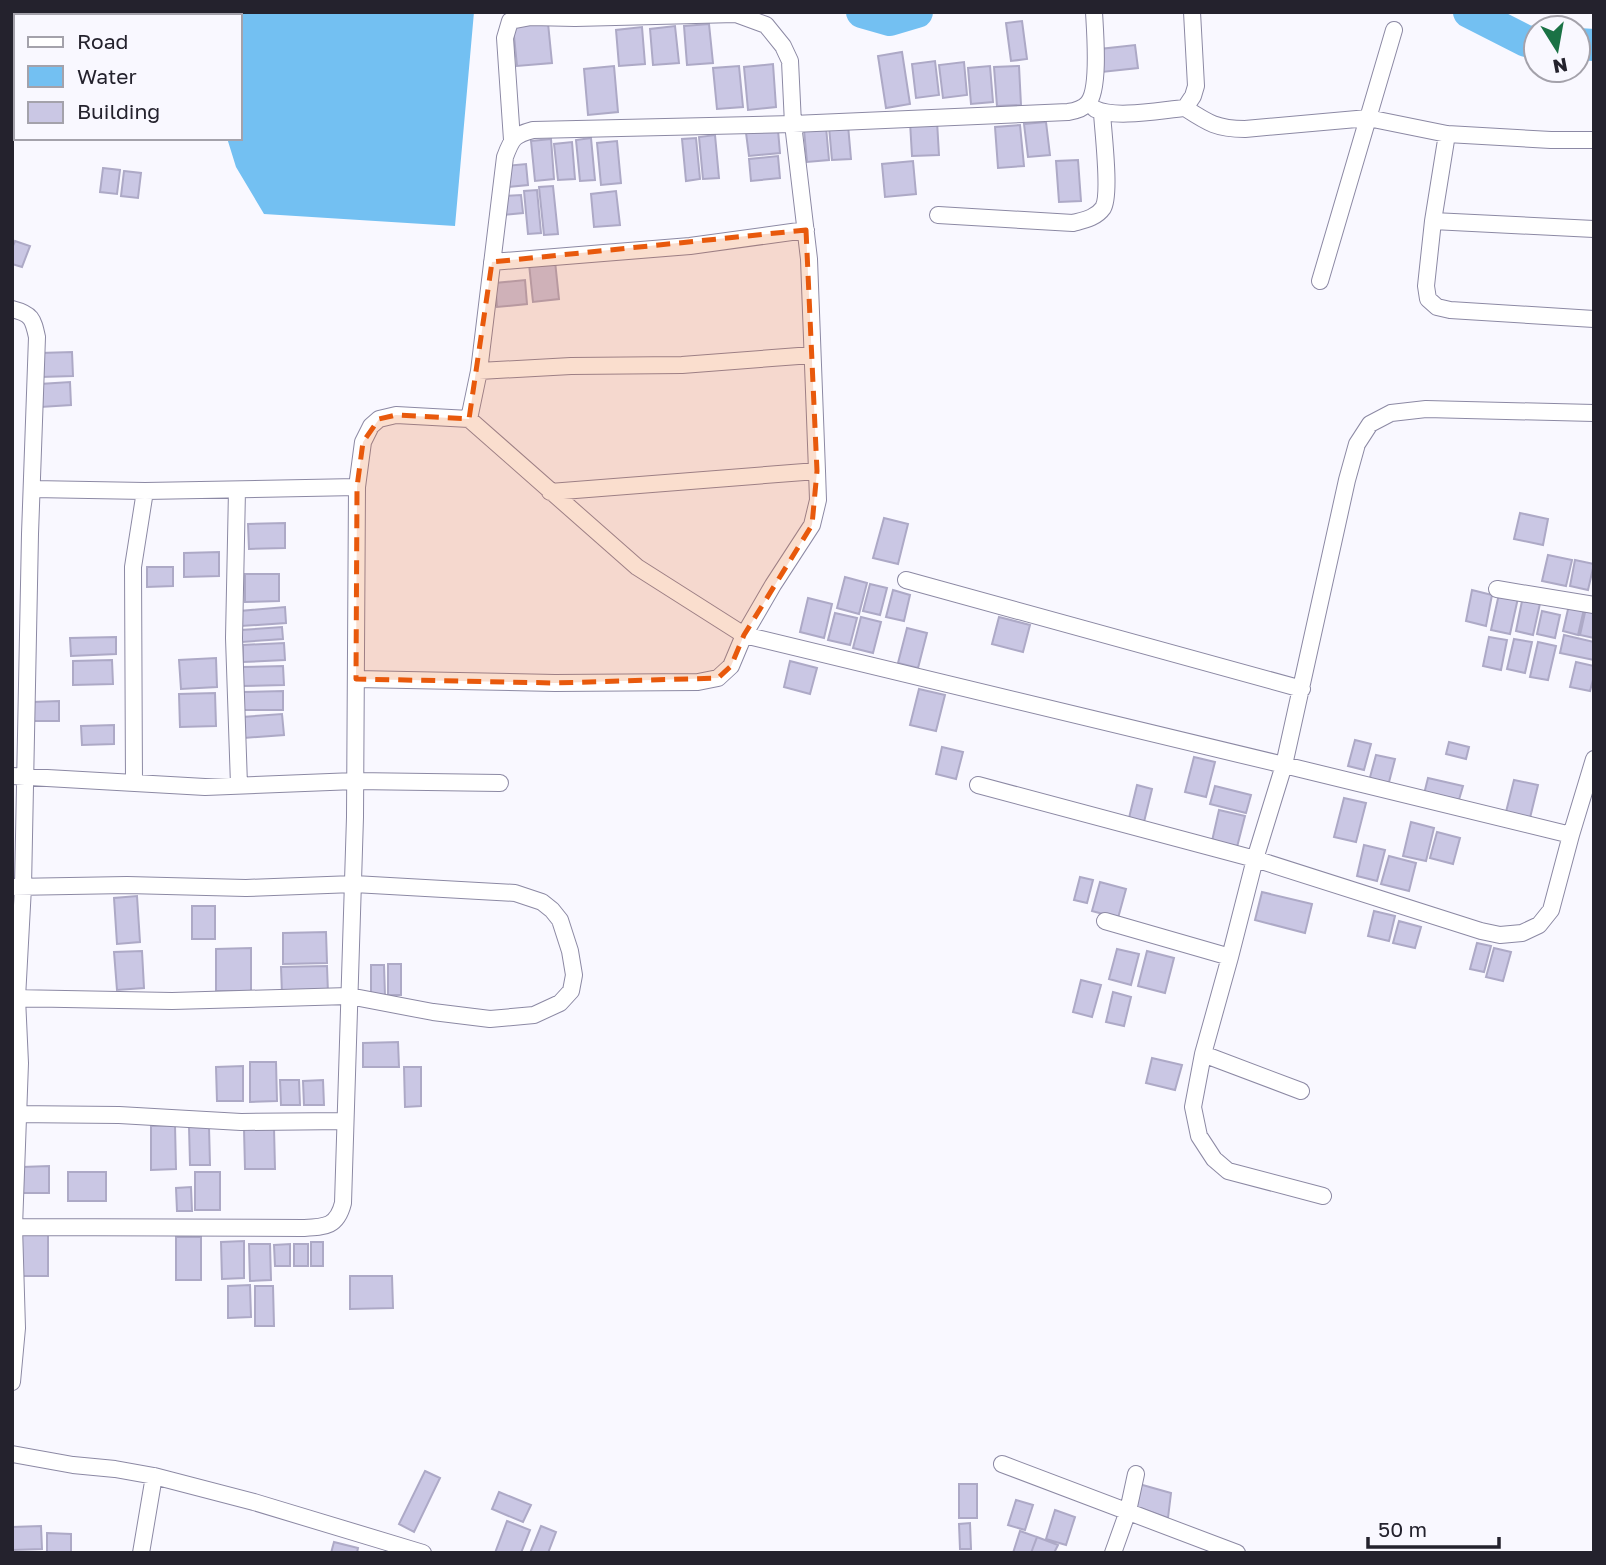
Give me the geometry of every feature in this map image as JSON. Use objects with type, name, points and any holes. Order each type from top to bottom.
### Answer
[{"type":"street","points":[[512,140],[533,130],[793,124],[1068,112],[1090,101],[1095,83],[1094,12]]},
{"type":"street","points":[[1185,108],[1196,86],[1192,12]]},
{"type":"street","points":[[356,679],[555,683],[698,682],[718,678],[731,666],[744,635],[812,525],[818,500],[809,259],[793,124],[790,61],[783,46],[766,25],[736,14],[531,17],[510,21],[505,38],[512,140],[505,157],[479,370],[469,419]]},
{"type":"street","points":[[1320,281],[1394,30]]},
{"type":"street","points":[[1086,105],[1102,113],[1122,114],[1185,108],[1208,123],[1227,129],[1368,118],[1447,134],[1594,140]]},
{"type":"street","points":[[938,215],[1073,223],[1093,217],[1104,207],[1107,191],[1102,113]]},
{"type":"street","points":[[1447,134],[1426,286],[1429,299],[1437,307],[1450,310],[1594,319]]},
{"type":"street","points":[[1433,222],[1594,229]]},
{"type":"street","points":[[492,262],[690,246],[806,230]]},
{"type":"street","points":[[12,309],[26,313],[34,321],[37,337],[29,661],[19,777],[15,998],[20,1063],[13,1227],[15,1329],[12,1382]]},
{"type":"street","points":[[479,370],[682,365],[811,355]]},
{"type":"street","points":[[1323,1196],[1228,1171],[1214,1158],[1199,1136],[1193,1107],[1203,1054],[1255,859],[1284,765],[1357,444],[1370,424],[1391,413],[1426,409],[1594,413]]},
{"type":"street","points":[[13,1227],[303,1228],[331,1223],[340,1216],[343,1203],[354,884],[357,487],[363,442],[371,426],[379,419],[396,415],[469,419],[637,567],[744,635],[1572,835]]},
{"type":"street","points":[[550,492],[817,471]]},
{"type":"street","points":[[33,489],[145,491],[357,487]]},
{"type":"street","points":[[237,490],[234,638],[239,785]]},
{"type":"street","points":[[134,782],[134,567],[145,491]]},
{"type":"street","points":[[906,580],[1302,689]]},
{"type":"street","points":[[1497,589],[1594,605]]},
{"type":"street","points":[[12,663],[29,661]]},
{"type":"street","points":[[978,785],[1255,859],[1500,935],[1522,933],[1539,925],[1551,910],[1594,759]]},
{"type":"street","points":[[19,777],[205,786],[355,781],[500,783]]},
{"type":"street","points":[[15,998],[172,1001],[349,996],[433,1012],[490,1019],[534,1015],[560,1003],[571,990],[574,975],[560,920],[552,909],[542,902],[515,893],[354,884],[246,888],[127,885],[18,887]]},
{"type":"street","points":[[1105,922],[1230,957]]},
{"type":"street","points":[[1203,1054],[1301,1091]]},
{"type":"street","points":[[16,1115],[120,1115],[241,1122],[345,1121]]},
{"type":"street","points":[[12,1454],[154,1476],[254,1502],[423,1553]]},
{"type":"street","points":[[1002,1464],[1237,1553]]},
{"type":"street","points":[[1113,1553],[1128,1511],[1136,1475]]},
{"type":"street","points":[[141,1553],[154,1476]]},
{"type":"highlighted area","points":[[806,230],[817,471],[812,525],[744,635],[731,666],[718,678],[555,683],[356,679],[357,487],[363,442],[379,419],[396,415],[469,419],[492,262]]},
{"type":"water","points":[[165,12],[474,12],[455,226],[264,214],[236,167],[228,140],[242,140],[242,14]]},
{"type":"building","points":[[1022,21],[1027,59],[1011,61],[1006,23]]},
{"type":"building","points":[[548,23],[552,63],[517,66],[513,26]]},
{"type":"building","points":[[709,24],[713,63],[687,65],[684,26]]},
{"type":"building","points":[[675,26],[679,63],[653,65],[650,29]]},
{"type":"building","points":[[642,27],[645,64],[619,66],[616,30]]},
{"type":"building","points":[[1135,45],[1138,68],[1102,72],[1100,49]]},
{"type":"building","points":[[902,52],[910,104],[886,108],[878,56]]},
{"type":"building","points":[[935,61],[939,95],[916,98],[912,64]]},
{"type":"building","points":[[964,62],[967,95],[943,98],[939,65]]},
{"type":"building","points":[[773,64],[776,107],[748,110],[744,67]]},
{"type":"building","points":[[614,66],[618,112],[588,115],[584,69]]},
{"type":"building","points":[[739,66],[743,107],[717,109],[713,68]]},
{"type":"building","points":[[990,66],[993,102],[971,104],[968,68]]},
{"type":"building","points":[[1019,66],[1021,105],[997,106],[994,67]]},
{"type":"building","points":[[937,121],[939,155],[912,156],[910,122]]},
{"type":"building","points":[[1046,122],[1050,155],[1028,157],[1024,124]]},
{"type":"building","points":[[848,125],[851,159],[832,160],[829,127]]},
{"type":"building","points":[[1020,125],[1024,166],[998,168],[995,127]]},
{"type":"building","points":[[826,127],[829,160],[807,162],[804,130]]},
{"type":"building","points":[[778,130],[780,153],[749,156],[746,133]]},
{"type":"building","points":[[715,135],[719,178],[703,179],[699,137]]},
{"type":"building","points":[[591,138],[595,180],[580,181],[576,140]]},
{"type":"building","points":[[696,138],[700,179],[686,181],[682,139]]},
{"type":"building","points":[[551,139],[554,179],[535,181],[531,141]]},
{"type":"building","points":[[617,141],[621,183],[601,185],[597,143]]},
{"type":"building","points":[[572,142],[575,179],[558,180],[554,144]]},
{"type":"building","points":[[778,156],[780,178],[751,181],[749,159]]},
{"type":"building","points":[[1078,160],[1081,201],[1059,202],[1056,161]]},
{"type":"building","points":[[913,161],[916,194],[885,197],[882,164]]},
{"type":"building","points":[[526,164],[528,185],[507,187],[505,166]]},
{"type":"building","points":[[103,168],[120,170],[117,194],[100,192]]},
{"type":"building","points":[[124,171],[141,173],[138,198],[121,196]]},
{"type":"building","points":[[553,186],[558,234],[544,235],[539,187]]},
{"type":"building","points":[[537,190],[541,233],[528,234],[524,191]]},
{"type":"building","points":[[616,191],[620,225],[594,227],[591,194]]},
{"type":"building","points":[[521,195],[523,213],[504,215],[503,196]]},
{"type":"building","points":[[15,241],[30,246],[22,267],[12,264]]},
{"type":"building","points":[[555,261],[559,299],[533,302],[529,264]]},
{"type":"building","points":[[525,280],[527,304],[497,307],[495,283]]},
{"type":"building","points":[[72,352],[73,376],[41,377],[40,353]]},
{"type":"building","points":[[70,382],[71,405],[41,407],[40,384]]},
{"type":"building","points":[[1520,513],[1548,519],[1543,545],[1514,539]]},
{"type":"building","points":[[884,518],[908,524],[898,564],[873,558]]},
{"type":"building","points":[[285,523],[285,548],[249,549],[248,524]]},
{"type":"building","points":[[219,552],[219,576],[184,577],[184,553]]},
{"type":"building","points":[[1548,555],[1572,560],[1566,586],[1542,581]]},
{"type":"building","points":[[1575,560],[1594,564],[1588,590],[1570,586]]},
{"type":"building","points":[[147,567],[173,567],[173,586],[147,587]]},
{"type":"building","points":[[245,574],[279,574],[279,601],[245,602]]},
{"type":"building","points":[[845,577],[867,583],[859,614],[837,608]]},
{"type":"building","points":[[870,584],[887,588],[880,615],[863,611]]},
{"type":"building","points":[[893,590],[910,595],[904,621],[886,617]]},
{"type":"building","points":[[1472,590],[1492,595],[1486,626],[1466,621]]},
{"type":"building","points":[[1499,594],[1518,598],[1510,634],[1491,630]]},
{"type":"building","points":[[1523,596],[1541,599],[1533,635],[1516,631]]},
{"type":"building","points":[[808,598],[832,604],[824,638],[800,632]]},
{"type":"building","points":[[1569,605],[1584,609],[1578,635],[1563,631]]},
{"type":"building","points":[[285,607],[286,623],[241,626],[240,611]]},
{"type":"building","points":[[1586,608],[1594,610],[1594,638],[1580,635]]},
{"type":"building","points":[[1542,611],[1560,615],[1555,638],[1537,634]]},
{"type":"building","points":[[835,613],[857,618],[850,645],[828,640]]},
{"type":"building","points":[[861,617],[881,622],[873,653],[853,648]]},
{"type":"building","points":[[999,617],[1030,625],[1023,652],[992,644]]},
{"type":"building","points":[[282,627],[283,639],[242,642],[241,630]]},
{"type":"building","points":[[907,628],[927,633],[918,668],[898,663]]},
{"type":"building","points":[[1564,635],[1594,642],[1594,660],[1560,653]]},
{"type":"building","points":[[116,637],[116,654],[71,656],[70,638]]},
{"type":"building","points":[[1489,637],[1507,640],[1501,670],[1483,666]]},
{"type":"building","points":[[1514,639],[1532,642],[1525,673],[1507,669]]},
{"type":"building","points":[[1538,642],[1556,646],[1548,680],[1530,677]]},
{"type":"building","points":[[284,643],[285,660],[243,662],[243,645]]},
{"type":"building","points":[[216,658],[217,687],[181,689],[179,660]]},
{"type":"building","points":[[112,660],[113,684],[73,685],[73,661]]},
{"type":"building","points":[[790,661],[817,668],[810,694],[784,687]]},
{"type":"building","points":[[1576,662],[1594,666],[1590,691],[1570,687]]},
{"type":"building","points":[[283,666],[284,685],[242,686],[242,667]]},
{"type":"building","points":[[919,689],[945,695],[936,731],[910,725]]},
{"type":"building","points":[[283,691],[283,710],[242,710],[242,692]]},
{"type":"building","points":[[215,693],[216,726],[180,727],[179,694]]},
{"type":"building","points":[[59,701],[59,721],[32,721],[32,702]]},
{"type":"building","points":[[282,714],[284,735],[244,738],[242,717]]},
{"type":"building","points":[[114,725],[114,744],[82,745],[81,726]]},
{"type":"building","points":[[1355,740],[1371,744],[1364,770],[1348,766]]},
{"type":"building","points":[[1449,742],[1469,747],[1466,759],[1446,754]]},
{"type":"building","points":[[942,747],[963,752],[956,779],[936,774]]},
{"type":"building","points":[[1376,755],[1395,759],[1388,786],[1369,781]]},
{"type":"building","points":[[1194,757],[1215,762],[1206,797],[1185,792]]},
{"type":"building","points":[[1428,778],[1463,786],[1458,803],[1424,794]]},
{"type":"building","points":[[1514,780],[1538,785],[1529,822],[1505,816]]},
{"type":"building","points":[[1137,785],[1152,789],[1144,822],[1129,818]]},
{"type":"building","points":[[1215,786],[1251,795],[1246,813],[1210,804]]},
{"type":"building","points":[[1344,798],[1366,803],[1356,842],[1334,837]]},
{"type":"building","points":[[1219,810],[1245,816],[1237,847],[1212,841]]},
{"type":"building","points":[[1411,822],[1434,828],[1426,861],[1403,856]]},
{"type":"building","points":[[1437,832],[1460,838],[1453,864],[1430,858]]},
{"type":"building","points":[[1364,845],[1385,850],[1377,881],[1357,876]]},
{"type":"building","points":[[1389,856],[1416,863],[1409,891],[1381,884]]},
{"type":"building","points":[[1080,877],[1093,880],[1087,903],[1074,900]]},
{"type":"building","points":[[1100,882],[1126,889],[1118,918],[1092,911]]},
{"type":"building","points":[[1262,892],[1312,904],[1305,933],[1255,920]]},
{"type":"building","points":[[137,896],[140,942],[117,944],[114,898]]},
{"type":"building","points":[[192,906],[215,906],[215,939],[192,939]]},
{"type":"building","points":[[1374,911],[1395,916],[1389,941],[1368,936]]},
{"type":"building","points":[[1399,921],[1421,927],[1415,948],[1393,943]]},
{"type":"building","points":[[326,932],[327,963],[283,964],[283,933]]},
{"type":"building","points":[[1477,943],[1491,946],[1484,972],[1470,969]]},
{"type":"building","points":[[251,948],[251,991],[216,991],[216,949]]},
{"type":"building","points":[[1494,948],[1511,952],[1503,981],[1486,977]]},
{"type":"building","points":[[1117,949],[1139,954],[1131,985],[1109,979]]},
{"type":"building","points":[[142,951],[144,988],[117,990],[114,952]]},
{"type":"building","points":[[1147,951],[1174,958],[1165,993],[1138,986]]},
{"type":"building","points":[[388,964],[401,964],[401,995],[388,995]]},
{"type":"building","points":[[371,965],[384,965],[385,996],[371,996]]},
{"type":"building","points":[[327,966],[328,993],[282,994],[281,967]]},
{"type":"building","points":[[1081,980],[1101,985],[1092,1017],[1073,1012]]},
{"type":"building","points":[[1113,992],[1131,997],[1124,1026],[1106,1022]]},
{"type":"building","points":[[398,1042],[399,1067],[363,1067],[363,1043]]},
{"type":"building","points":[[1152,1058],[1182,1065],[1175,1090],[1146,1083]]},
{"type":"building","points":[[250,1062],[276,1062],[277,1101],[250,1102]]},
{"type":"building","points":[[243,1066],[243,1101],[217,1101],[216,1067]]},
{"type":"building","points":[[404,1067],[421,1067],[421,1106],[405,1107]]},
{"type":"building","points":[[280,1080],[299,1080],[300,1105],[281,1105]]},
{"type":"building","points":[[323,1080],[324,1105],[304,1105],[303,1081]]},
{"type":"building","points":[[175,1125],[176,1169],[151,1170],[151,1126]]},
{"type":"building","points":[[189,1127],[209,1127],[210,1165],[190,1165]]},
{"type":"building","points":[[274,1128],[275,1169],[245,1169],[244,1129]]},
{"type":"building","points":[[49,1166],[49,1193],[23,1193],[22,1167]]},
{"type":"building","points":[[68,1172],[106,1172],[106,1201],[68,1201]]},
{"type":"building","points":[[195,1172],[220,1172],[220,1210],[195,1210]]},
{"type":"building","points":[[191,1187],[192,1211],[177,1211],[176,1188]]},
{"type":"building","points":[[48,1232],[48,1276],[19,1276],[18,1233]]},
{"type":"building","points":[[176,1237],[201,1237],[201,1280],[176,1280]]},
{"type":"building","points":[[244,1241],[244,1278],[222,1279],[221,1242]]},
{"type":"building","points":[[311,1242],[323,1242],[323,1266],[311,1266]]},
{"type":"building","points":[[249,1244],[270,1244],[271,1280],[250,1281]]},
{"type":"building","points":[[290,1244],[290,1266],[275,1266],[274,1245]]},
{"type":"building","points":[[294,1244],[308,1244],[308,1266],[294,1266]]},
{"type":"building","points":[[350,1276],[392,1276],[393,1308],[350,1309]]},
{"type":"building","points":[[250,1285],[251,1317],[228,1318],[228,1286]]},
{"type":"building","points":[[255,1286],[273,1286],[274,1326],[255,1326]]},
{"type":"building","points":[[425,1471],[440,1478],[414,1532],[399,1524]]},
{"type":"building","points":[[959,1484],[977,1484],[977,1518],[959,1518]]},
{"type":"building","points":[[1139,1484],[1171,1493],[1168,1518],[1135,1506]]},
{"type":"building","points":[[499,1492],[531,1505],[523,1522],[492,1509]]},
{"type":"building","points":[[1016,1500],[1033,1505],[1025,1530],[1008,1525]]},
{"type":"building","points":[[1055,1510],[1075,1517],[1066,1545],[1046,1539]]},
{"type":"building","points":[[507,1521],[530,1530],[521,1553],[495,1553]]},
{"type":"building","points":[[970,1523],[971,1549],[960,1549],[959,1524]]},
{"type":"building","points":[[41,1526],[42,1549],[12,1550],[12,1527]]},
{"type":"building","points":[[541,1526],[556,1532],[548,1553],[530,1553]]},
{"type":"building","points":[[1020,1531],[1037,1537],[1031,1553],[1013,1553]]},
{"type":"building","points":[[47,1533],[71,1534],[71,1553],[47,1553]]},
{"type":"building","points":[[1037,1537],[1058,1545],[1054,1553],[1031,1553]]},
{"type":"building","points":[[334,1542],[358,1548],[357,1553],[331,1553]]},
{"type":"waterway","points":[[862,12],[890,20],[917,12]]},
{"type":"waterway","points":[[1469,12],[1522,39]]}]
